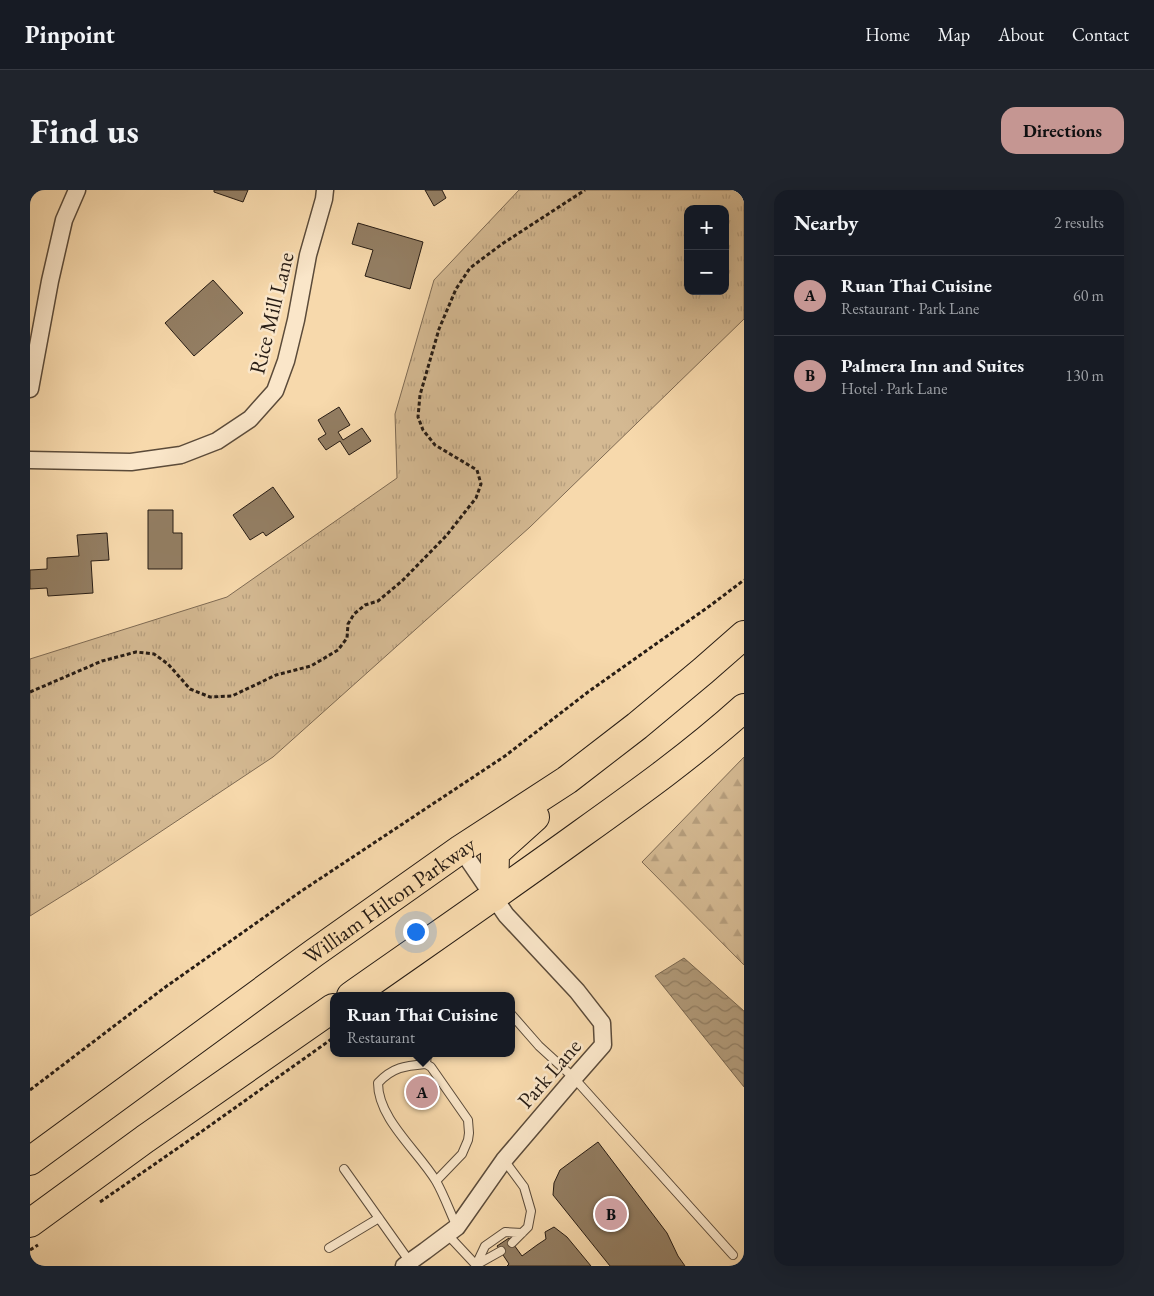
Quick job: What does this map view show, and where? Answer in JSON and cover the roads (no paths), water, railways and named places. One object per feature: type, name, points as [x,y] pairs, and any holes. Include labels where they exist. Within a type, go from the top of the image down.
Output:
[{"type":"highway","name":"William Hilton Parkway","points":[[36,1158],[314,953],[460,849],[567,780],[638,726],[744,635]]},
{"type":"highway","points":[[357,992],[494,897],[655,781],[726,725],[744,708]]},
{"type":"highway","points":[[494,897],[494,853],[638,726]]},
{"type":"highway","points":[[34,1234],[145,1139],[330,1010]]},
{"type":"street","points":[[30,388],[50,281],[64,220],[77,190]]},
{"type":"street","name":"Rice Mill Lane","points":[[30,460],[131,462],[181,455],[217,441],[250,419],[275,391],[286,361],[308,255],[324,200],[325,190]]},
{"type":"street","name":"Park Lane","points":[[407,1264],[452,1230],[504,1160],[604,1045],[602,1023],[577,991],[506,915],[460,849]]},
{"type":"lane","points":[[515,1019],[539,1046],[574,1078],[733,1255]]},
{"type":"lane","points":[[426,1057],[426,1064]]},
{"type":"lane","points":[[436,1181],[462,1154],[470,1133],[468,1120],[431,1067],[426,1064],[405,1066],[386,1074],[378,1083],[378,1092],[388,1116],[436,1181],[452,1230],[476,1266]]},
{"type":"lane","points":[[504,1160],[524,1187],[531,1211],[528,1227],[512,1243]]},
{"type":"lane","points":[[344,1169],[379,1218],[407,1264]]},
{"type":"lane","points":[[328,1248],[379,1218]]},
{"type":"lane","points":[[476,1266],[485,1246],[505,1232],[522,1233]]},
{"type":"lane","points":[[476,1266],[500,1251]]},
{"type":"water","points":[[684,958],[744,1011],[744,1087],[655,976]]},
{"type":"place","name":"Ruan Thai Cuisine","points":[[422,1092]]},
{"type":"place","name":"Palmera Inn and Suites","points":[[611,1214]]}]
